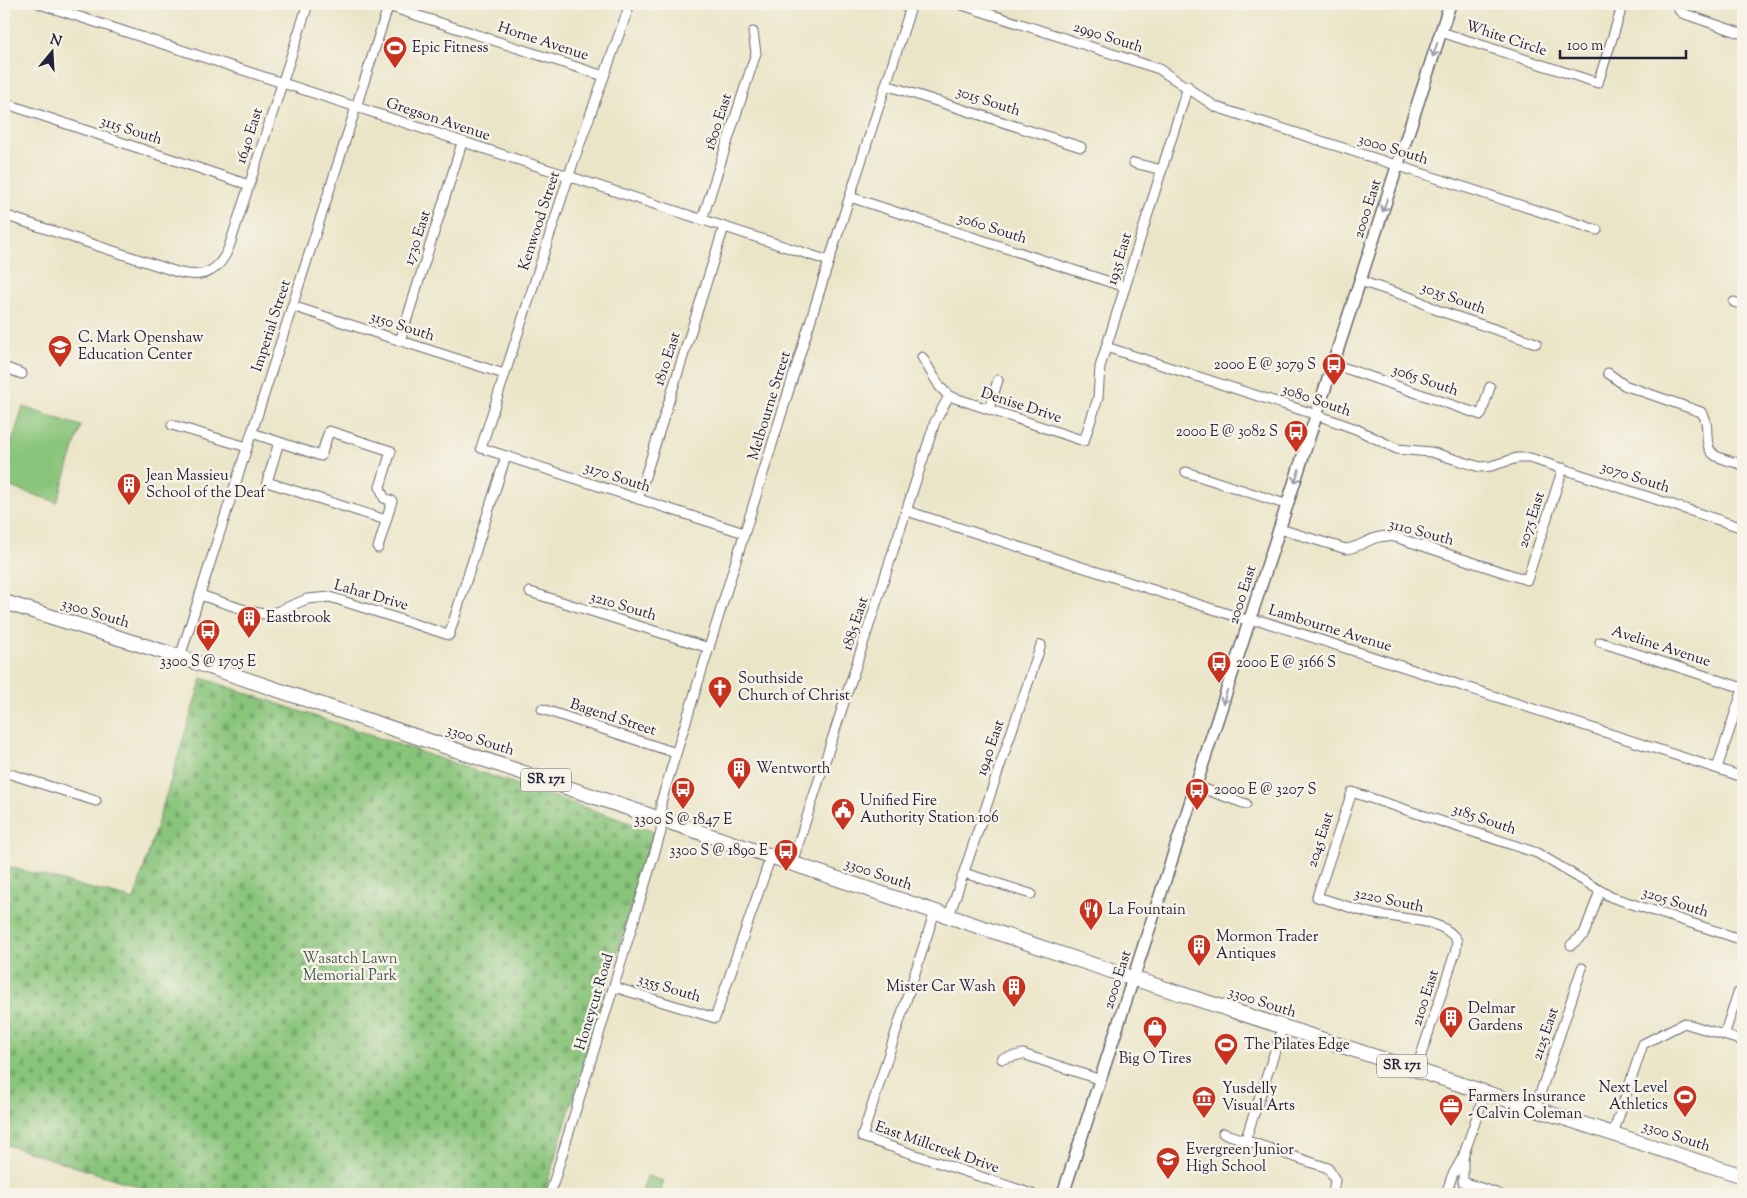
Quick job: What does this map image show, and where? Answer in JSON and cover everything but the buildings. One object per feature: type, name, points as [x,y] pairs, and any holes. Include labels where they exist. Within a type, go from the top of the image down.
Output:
[{"type":"main road","name":"3300 South","points":[[4,602],[180,657],[1134,979],[1743,1176]]},
{"type":"street","name":"Gregson Avenue","points":[[40,4],[829,261]]},
{"type":"street","name":"1640 East","points":[[4,215],[177,272],[197,275],[211,272],[220,263],[226,252],[308,4]]},
{"type":"street","name":"Kenwood Street","points":[[481,448],[568,177],[630,4]]},
{"type":"street","points":[[897,4],[911,6]]},
{"type":"street","name":"2990 South","points":[[959,4],[1159,70],[1188,86]]},
{"type":"street","name":"2000 East","points":[[1063,1194],[1450,4]]},
{"type":"street","name":"White Circle","points":[[1441,32],[1598,83],[1623,4]]},
{"type":"street","points":[[1678,4],[1679,10],[1682,13],[1743,34]]},
{"type":"street","name":"Horne Avenue","points":[[388,5],[604,76]]},
{"type":"street","name":"Imperial Street","points":[[180,657],[388,5]]},
{"type":"street","name":"Melbourne Street","points":[[661,818],[661,802],[708,648],[911,6]]},
{"type":"street","name":"1800 East","points":[[702,220],[756,53],[753,32]]},
{"type":"street","name":"3015 South","points":[[886,85],[1081,147]]},
{"type":"street","name":"3000 South","points":[[1188,86],[1216,107],[1596,230]]},
{"type":"street","name":"1935 East","points":[[1084,441],[1098,398],[1100,367],[1188,86]]},
{"type":"street","name":"3115 South","points":[[4,103],[249,185]]},
{"type":"street","name":"1730 East","points":[[400,341],[462,143]]},
{"type":"street","points":[[1134,163],[1162,170]]},
{"type":"street","name":"3060 South","points":[[850,197],[1125,287]]},
{"type":"street","name":"1810 East","points":[[638,499],[724,227]]},
{"type":"street","name":"3035 South","points":[[1360,281],[1415,299],[1436,310],[1536,342]]},
{"type":"street","name":"3150 South","points":[[292,306],[504,374]]},
{"type":"street","name":"3080 South","points":[[1106,347],[1317,415],[1362,432],[1397,449],[1431,452],[1480,467],[1491,466],[1517,458]]},
{"type":"street","points":[[922,358],[940,387],[949,396]]},
{"type":"street","name":"3065 South","points":[[1333,364],[1481,415],[1490,387]]},
{"type":"street","points":[[4,367],[22,374]]},
{"type":"street","points":[[1608,373],[1624,385],[1701,412],[1707,420],[1707,444],[1711,451],[1719,457],[1743,465]]},
{"type":"street","points":[[989,409],[998,380]]},
{"type":"street","name":"Denise Drive","points":[[949,396],[1084,441]]},
{"type":"street","name":"1885 East","points":[[792,863],[935,422],[949,396]]},
{"type":"street","points":[[172,425],[247,447]]},
{"type":"street","points":[[252,433],[321,456],[329,431],[390,451],[380,488],[384,498],[392,501],[378,548]]},
{"type":"street","points":[[279,442],[266,482],[386,520]]},
{"type":"street","name":"3170 South","points":[[481,448],[744,533]]},
{"type":"street","name":"Lahar Drive","points":[[200,595],[248,611],[264,614],[276,612],[307,599],[330,597],[449,635],[506,456]]},
{"type":"street","name":"3070 South","points":[[1517,458],[1530,458],[1563,468],[1743,528]]},
{"type":"street","name":"2075 East","points":[[1527,580],[1563,468]]},
{"type":"street","points":[[1186,472],[1288,505]]},
{"type":"street","name":"Lambourne Avenue","points":[[907,511],[1250,621],[1262,621],[1743,777]]},
{"type":"street","name":"3110 South","points":[[1280,529],[1346,549],[1354,548],[1375,536],[1395,537],[1527,580]]},
{"type":"street","name":"3210 South","points":[[530,592],[708,648]]},
{"type":"street","name":"Aveline Avenue","points":[[1600,642],[1743,688]]},
{"type":"street","name":"1940 East","points":[[949,916],[1041,645]]},
{"type":"street","points":[[1717,768],[1743,688]]},
{"type":"street","name":"Bagend Street","points":[[542,709],[676,753]]},
{"type":"street","points":[[4,772],[96,801]]},
{"type":"street","points":[[1196,786],[1246,804]]},
{"type":"street","name":"3185 South","points":[[1352,792],[1537,853],[1600,891]]},
{"type":"street","name":"2045 East","points":[[1318,897],[1352,792]]},
{"type":"street","name":"Honeycut Road","points":[[550,1194],[661,832],[661,818]]},
{"type":"street","name":"3355 South","points":[[614,987],[715,1018],[771,856]]},
{"type":"street","points":[[964,873],[1031,894]]},
{"type":"street","points":[[1571,945],[1584,934],[1600,891]]},
{"type":"street","name":"3205 South","points":[[1600,891],[1743,940]]},
{"type":"street","name":"3220 South","points":[[1318,897],[1368,913],[1418,921],[1448,930],[1453,934]]},
{"type":"street","name":"East Millcreek Drive","points":[[935,911],[862,1137],[1032,1194]]},
{"type":"street","name":"2100 East","points":[[1416,1070],[1456,950],[1457,941],[1453,934]]},
{"type":"street","name":"2125 East","points":[[1535,1109],[1582,968]]},
{"type":"street","points":[[1724,1035],[1738,993]]},
{"type":"street","points":[[1613,1134],[1643,1044],[1684,1023],[1743,1042]]},
{"type":"street","points":[[1245,1141],[1283,1027]]},
{"type":"street","points":[[1002,1058],[1023,1054],[1101,1080]]},
{"type":"street","points":[[1446,1194],[1452,1176],[1463,1157],[1486,1092]]},
{"type":"street","points":[[1223,1134],[1320,1164],[1333,1174],[1335,1180],[1333,1194]]},
{"type":"street","points":[[1463,1157],[1463,1182],[1499,1194]]},
{"type":"green space","points":[[23,407],[81,426],[57,502],[4,485],[4,467]]},
{"type":"green space","name":"Wasatch Lawn Memorial Park","points":[[202,678],[654,831],[544,1194],[162,1194],[4,1144],[4,874],[6,866],[134,900]]},
{"type":"green space","points":[[647,1176],[664,1181],[660,1194],[641,1194]]},
{"type":"place","name":"Epic Fitness","points":[[395,69]]},
{"type":"place","name":"C. Mark Openshaw Education Center","points":[[60,368]]},
{"type":"place","name":"2000 E @ 3079 S","points":[[1334,386]]},
{"type":"place","name":"2000 E @ 3082 S","points":[[1296,453]]},
{"type":"place","name":"Jean Massieu School of the Deaf","points":[[129,506]]},
{"type":"place","name":"Eastbrook","points":[[249,639]]},
{"type":"place","name":"3300 S @ 1705 E","points":[[208,652]]},
{"type":"place","name":"2000 E @ 3166 S","points":[[1219,684]]},
{"type":"place","name":"Southside Church of Christ","points":[[720,709]]},
{"type":"place","name":"Wentworth","points":[[739,790]]},
{"type":"place","name":"3300 S @ 1847 E","points":[[683,810]]},
{"type":"place","name":"2000 E @ 3207 S","points":[[1197,811]]},
{"type":"place","name":"Unified Fire Authority Station 106","points":[[843,831]]},
{"type":"place","name":"3300 S @ 1890 E","points":[[786,872]]},
{"type":"place","name":"La Fountain","points":[[1091,931]]},
{"type":"place","name":"Mormon Trader Antiques","points":[[1199,967]]},
{"type":"place","name":"Mister Car Wash","points":[[1014,1008]]},
{"type":"place","name":"Delmar Gardens","points":[[1451,1039]]},
{"type":"place","name":"Big O Tires","points":[[1155,1049]]},
{"type":"place","name":"The Pilates Edge","points":[[1226,1066]]},
{"type":"place","name":"Next Level Athletics","points":[[1685,1118]]},
{"type":"place","name":"Yusdelly Visual Arts","points":[[1204,1119]]},
{"type":"place","name":"Farmers Insurance - Calvin Coleman","points":[[1451,1127]]},
{"type":"place","name":"Evergreen Junior High School","points":[[1168,1180]]}]
